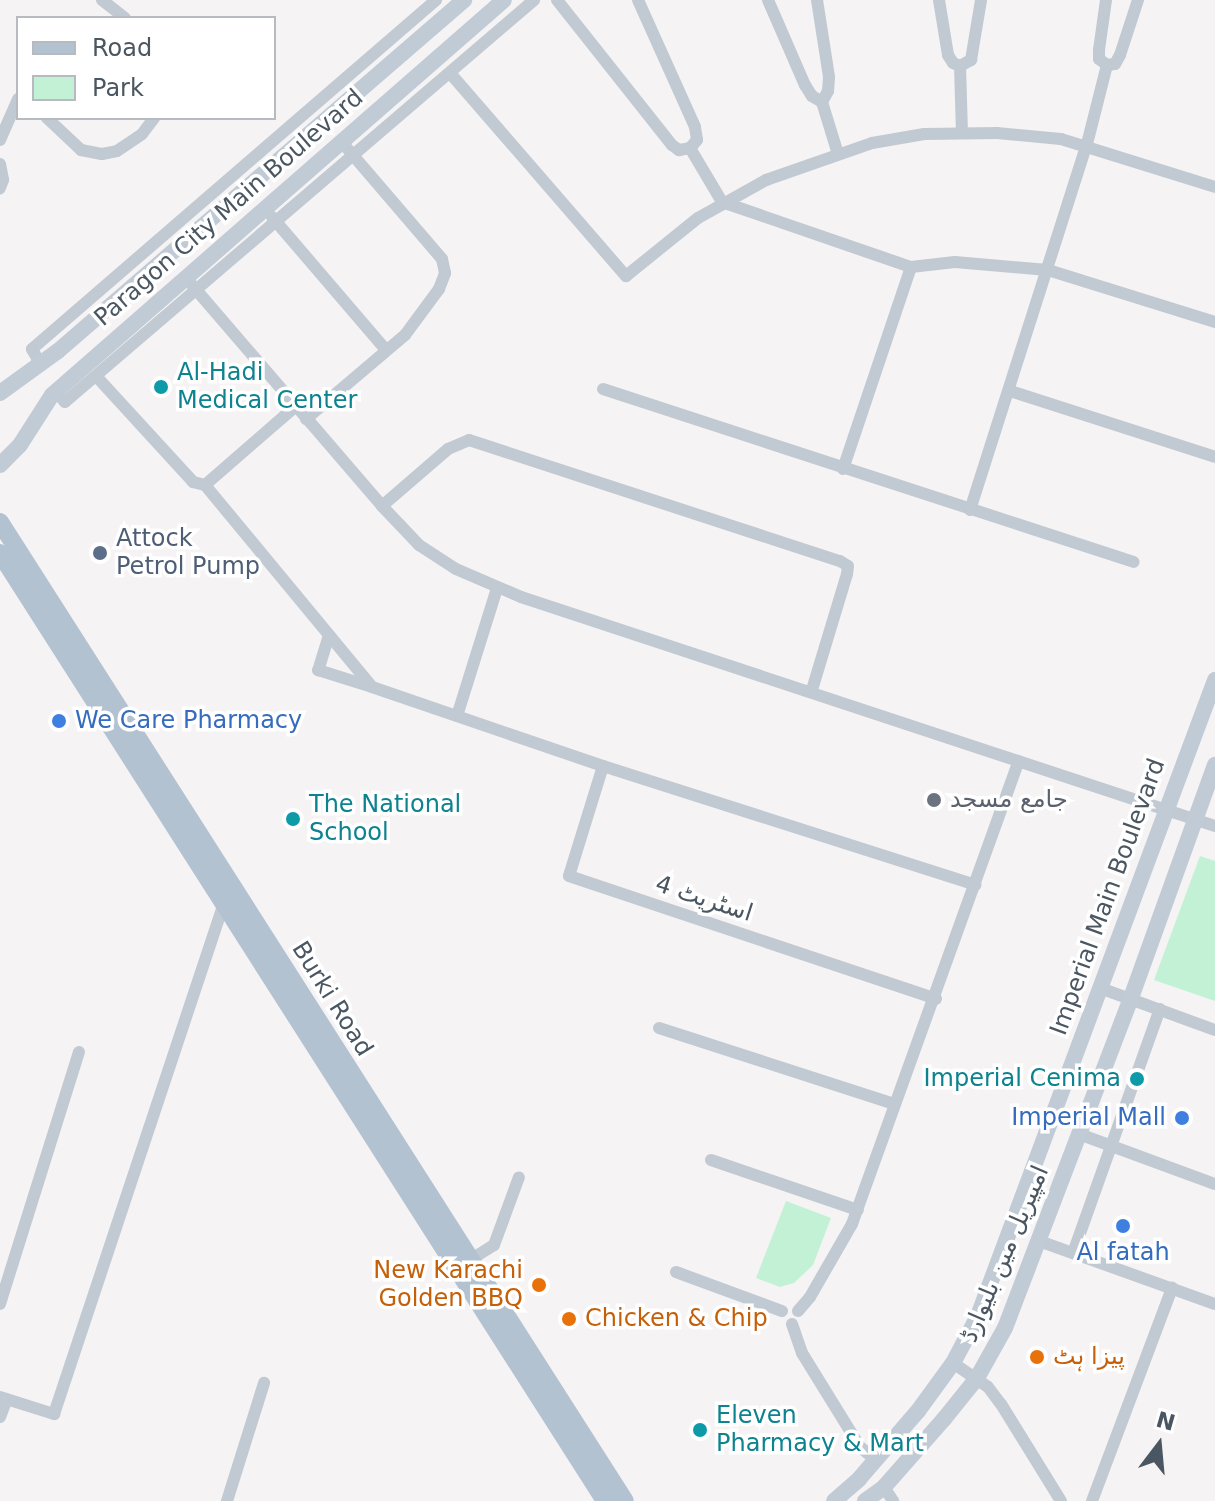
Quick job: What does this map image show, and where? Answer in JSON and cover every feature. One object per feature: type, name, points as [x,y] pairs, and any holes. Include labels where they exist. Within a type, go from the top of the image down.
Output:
[{"type":"main road","name":"Burki Road","points":[[0,522],[625,1501]]},
{"type":"main road","name":"Burki Road","points":[[0,553],[605,1501]]},
{"type":"street","points":[[102,0],[122,16]]},
{"type":"street","points":[[40,363],[32,349],[436,0]]},
{"type":"street","points":[[0,393],[129,289],[464,0]]},
{"type":"street","name":"Paragon City Main Boulevard","points":[[0,465],[20,445],[56,391],[191,284],[270,215],[341,141],[504,0]]},
{"type":"street","points":[[385,349],[270,215],[354,155],[534,0]]},
{"type":"street","points":[[557,0],[672,145],[679,150],[690,148],[697,140],[695,127],[638,0]]},
{"type":"street","points":[[768,0],[805,85],[812,96],[822,102],[838,154]]},
{"type":"street","points":[[817,0],[829,77],[828,91],[822,102]]},
{"type":"street","points":[[939,0],[948,55],[953,63],[960,66]]},
{"type":"street","points":[[960,66],[971,60],[981,0]]},
{"type":"street","points":[[1106,0],[1099,59],[1107,65],[1115,64],[1120,55],[1138,0]]},
{"type":"street","points":[[970,510],[1087,144],[1107,65]]},
{"type":"street","points":[[960,66],[962,132]]},
{"type":"street","points":[[450,73],[626,276],[722,202],[766,180],[872,143],[924,134],[962,132],[1036,136],[1087,144],[1215,187]]},
{"type":"street","points":[[0,140],[16,104]]},
{"type":"street","points":[[49,120],[81,150],[102,154],[117,151],[142,134],[152,120]]},
{"type":"street","points":[[306,419],[405,335],[439,289],[445,273],[442,259],[341,141]]},
{"type":"street","points":[[690,148],[722,202],[911,267],[955,262],[1048,270],[1215,322]]},
{"type":"street","points":[[0,164],[3,180],[0,188]]},
{"type":"street","points":[[843,469],[911,267]]},
{"type":"street","points":[[117,275],[129,289]]},
{"type":"street","points":[[56,391],[65,402],[191,284],[382,506],[419,545],[456,569],[497,588],[1215,826]]},
{"type":"street","points":[[96,376],[193,482],[205,485],[372,687]]},
{"type":"street","points":[[603,389],[1134,562]]},
{"type":"street","points":[[1010,391],[1215,457]]},
{"type":"street","points":[[205,485],[296,406]]},
{"type":"street","points":[[382,506],[448,449],[469,440],[840,561],[848,566],[847,574],[812,690]]},
{"type":"street","points":[[457,716],[497,588]]},
{"type":"street","points":[[329,635],[318,670],[603,766],[975,885]]},
{"type":"street","name":"Imperial Main Boulevard","points":[[834,1501],[876,1460],[953,1363],[990,1287],[1215,680]]},
{"type":"street","points":[[798,1311],[810,1297],[858,1210],[1019,761]]},
{"type":"street","name":"امپیریل مین بلیوارڈ","points":[[879,1496],[977,1378],[1005,1328],[1131,998],[1215,765]]},
{"type":"street","name":"اسٹریٹ 4","points":[[603,766],[569,876],[936,999]]},
{"type":"street","points":[[0,1417],[4,1398],[54,1414],[223,906]]},
{"type":"street","points":[[1100,988],[1215,1030]]},
{"type":"street","points":[[1073,1253],[1160,1009]]},
{"type":"street","points":[[659,1028],[895,1104]]},
{"type":"street","points":[[0,1304],[79,1052]]},
{"type":"street","points":[[1079,1134],[1215,1184]]},
{"type":"street","points":[[711,1160],[858,1210]]},
{"type":"street","points":[[470,1260],[494,1245],[519,1177]]},
{"type":"street","points":[[1039,1241],[1215,1304]]},
{"type":"street","points":[[676,1272],[782,1311]]},
{"type":"street","points":[[1092,1501],[1172,1288]]},
{"type":"street","points":[[782,1311],[790,1305],[798,1311],[799,1317],[792,1324]]},
{"type":"street","points":[[782,1311],[782,1320],[792,1324],[802,1353],[860,1447],[876,1460]]},
{"type":"street","points":[[953,1363],[977,1378],[1001,1404],[1061,1501]]},
{"type":"street","points":[[227,1501],[264,1383]]},
{"type":"street","points":[[859,1479],[879,1496]]},
{"type":"green space","points":[[1200,856],[1215,861],[1215,1001],[1154,980]]},
{"type":"green space","points":[[786,1201],[831,1218],[813,1265],[794,1283],[780,1287],[756,1278]]},
{"type":"place","name":"Al-Hadi Medical Center","points":[[161,387]]},
{"type":"place","name":"Attock Petrol Pump","points":[[100,553]]},
{"type":"place","name":"We Care Pharmacy","points":[[59,721]]},
{"type":"place","name":"جامع مسجد","points":[[934,800]]},
{"type":"place","name":"The National School","points":[[293,819]]},
{"type":"place","name":"Imperial Cenima","points":[[1137,1079]]},
{"type":"place","name":"Imperial Mall","points":[[1182,1118]]},
{"type":"place","name":"Al fatah","points":[[1123,1226]]},
{"type":"place","name":"New Karachi Golden BBQ","points":[[539,1285]]},
{"type":"place","name":"Chicken & Chip","points":[[569,1319]]},
{"type":"place","name":"پیزا ہٹ","points":[[1037,1357]]},
{"type":"place","name":"Eleven Pharmacy & Mart","points":[[700,1430]]}]
